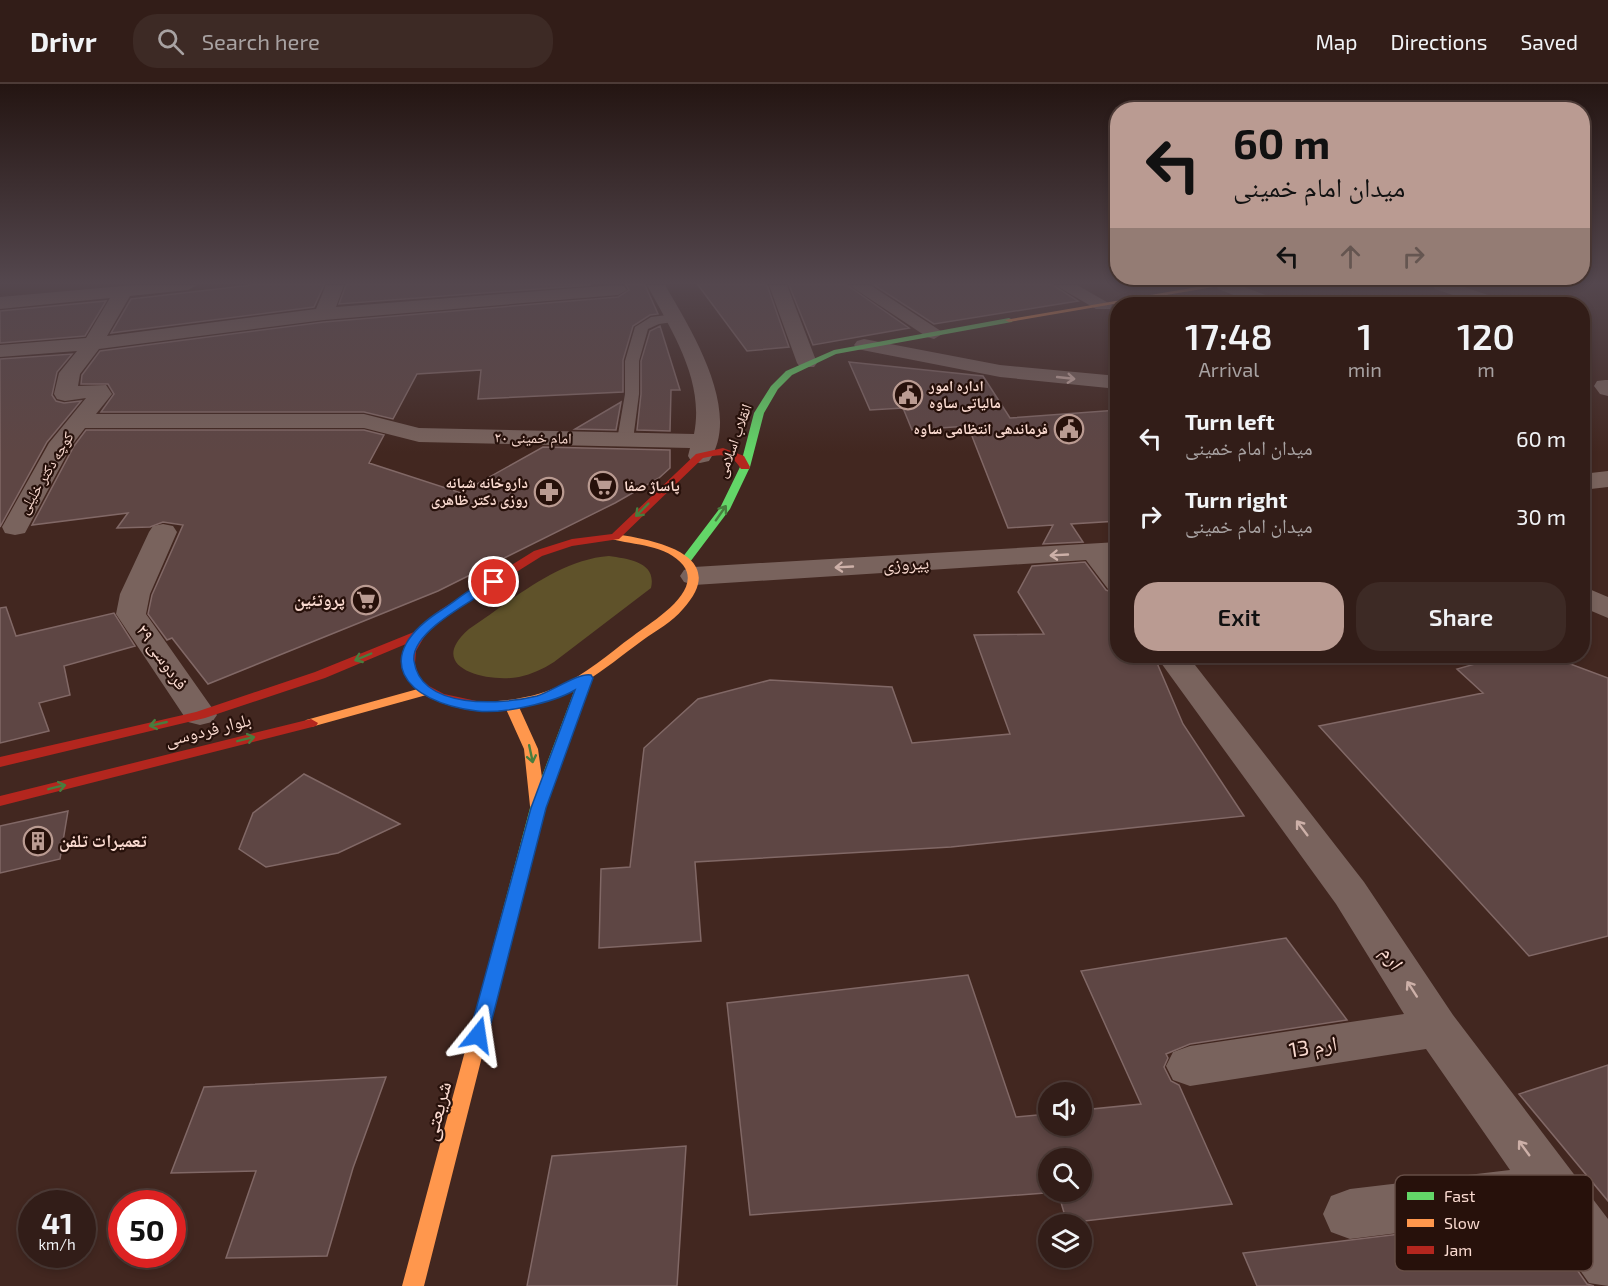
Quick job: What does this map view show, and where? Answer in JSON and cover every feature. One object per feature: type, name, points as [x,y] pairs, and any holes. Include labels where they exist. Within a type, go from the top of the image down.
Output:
[{"type":"main road","name":"انقلاب اسلامی","points":[[425,691],[450,702],[480,707],[537,700],[561,693],[586,678],[678,607],[691,592],[690,568],[745,467],[759,413],[782,381],[807,363],[864,345],[887,341]]},
{"type":"main road","points":[[615,537],[701,449],[723,451],[740,458],[745,467]]},
{"type":"main road","points":[[425,691],[409,674],[407,654],[417,635],[435,619],[533,557],[555,547],[584,540],[615,537],[644,540],[669,548],[690,568]]},
{"type":"main road","name":"بلوار فردوسی","points":[[0,762],[200,714],[320,675],[417,635]]},
{"type":"main road","name":"شریعتی","points":[[413,1286],[538,808],[586,678]]},
{"type":"main road","name":"بلوار فردوسی","points":[[0,801],[302,726],[425,691]]},
{"type":"main road","name":"شریعتی","points":[[511,704],[531,749],[538,808]]},
{"type":"street","name":"کوچه دکتر خلیلی","points":[[15,527],[61,443],[101,394],[98,390],[68,383],[95,341]]},
{"type":"street","points":[[0,351],[115,341]]},
{"type":"street","points":[[685,341],[702,381],[707,424],[701,449]]},
{"type":"street","points":[[799,341],[807,363]]},
{"type":"street","points":[[864,345],[1000,371],[1110,382]]},
{"type":"street","name":"امام خمینی ۲۰","points":[[79,421],[364,421],[419,435],[625,440],[701,449]]},
{"type":"street","points":[[1590,481],[1608,479]]},
{"type":"street","name":"فردوسی ۲۹","points":[[163,532],[135,594],[132,614],[200,714]]},
{"type":"street","name":"پیروزی","points":[[690,568],[1106,552]]},
{"type":"street","points":[[1590,599],[1608,609]]},
{"type":"street","name":"ارم","points":[[1177,663],[1350,893],[1437,1028],[1544,1175]]},
{"type":"street","name":"ارم 13","points":[[1190,1066],[1437,1028]]},
{"type":"street","points":[[1350,1214],[1395,1208]]},
{"type":"street","name":"ارم","points":[[1593,1243],[1608,1264]]},
{"type":"lane","points":[[625,440],[632,394],[632,361],[638,341]]},
{"type":"shaded area","points":[[609,556],[640,563],[646,567],[652,579],[651,588],[554,662],[519,677],[506,678],[477,675],[465,670],[457,663],[453,654],[457,643],[469,629],[553,573],[590,559]]},
{"type":"building","points":[[177,341],[629,341],[623,360],[623,392],[478,399],[481,370],[417,374],[393,419],[364,412],[101,412],[114,394],[108,384],[81,384],[82,375],[100,351]]},
{"type":"building","points":[[647,341],[665,341],[680,390],[671,390],[670,431],[637,430],[641,394],[641,361]]},
{"type":"building","points":[[740,341],[787,341],[789,347],[747,351]]},
{"type":"building","points":[[811,341],[835,341],[813,345]]},
{"type":"building","points":[[72,354],[57,372],[52,395],[56,401],[64,403],[81,401],[47,442],[0,527],[0,359]]},
{"type":"building","points":[[849,362],[983,376],[1010,418],[1110,411],[1110,522],[1071,524],[1083,542],[1043,544],[1053,525],[1008,528],[968,426],[912,430],[903,408],[870,410]]},
{"type":"building","points":[[621,402],[616,430],[575,429]]},
{"type":"building","points":[[86,430],[364,430],[384,435],[369,463],[461,493],[543,447],[670,450],[670,468],[659,478],[615,503],[438,591],[208,684],[172,638],[167,640],[148,614],[152,595],[183,525],[163,522],[150,527],[117,528],[128,513],[32,525],[74,446]]},
{"type":"building","points":[[1085,562],[1106,590],[1110,591],[1110,663],[1157,663],[1183,724],[1244,816],[951,847],[695,862],[701,941],[599,948],[601,869],[630,867],[644,748],[698,699],[770,680],[892,687],[912,743],[1010,734],[974,635],[1044,634],[1018,592],[1032,566]]},
{"type":"building","points":[[6,607],[16,636],[114,613],[135,646],[64,666],[70,695],[39,703],[49,731],[0,743],[0,608]]},
{"type":"building","points":[[1478,663],[1568,663],[1608,678],[1608,936],[1529,956],[1319,726],[1483,693],[1457,669]]},
{"type":"building","points":[[304,774],[400,824],[338,853],[266,867],[239,849],[253,813]]},
{"type":"building","name":"تعمیرات تلفن","points":[[68,811],[60,859],[0,873],[0,826]]},
{"type":"building","points":[[1286,938],[1347,1020],[1190,1044],[1166,1054],[1168,1058],[1164,1067],[1171,1081],[1179,1085],[1232,1204],[1092,1220],[1092,1214],[1064,1214],[1061,1202],[1092,1202],[1092,1148],[1038,1148],[1038,1193],[750,1215],[727,1003],[968,975],[1016,1117],[1038,1115],[1038,1136],[1092,1136],[1092,1109],[1141,1104],[1081,971]]},
{"type":"building","points":[[1608,1065],[1608,1201],[1593,1183],[1593,1175],[1586,1175],[1519,1094]]},
{"type":"building","points":[[386,1077],[353,1168],[327,1256],[226,1258],[256,1171],[171,1173],[204,1087]]},
{"type":"building","points":[[686,1146],[677,1286],[527,1286],[552,1156]]},
{"type":"building","points":[[1395,1235],[1395,1271],[1578,1271],[1587,1284],[1594,1286],[1257,1286],[1243,1253]]},
{"type":"traffic: fast","points":[[686,560],[725,509],[745,467],[759,413],[774,388],[789,373],[834,352],[894,341]]},
{"type":"traffic: fast","points":[[481,1025],[538,808],[586,678]]},
{"type":"traffic: slow","points":[[481,706],[533,700],[572,685],[602,667],[662,621],[684,600],[693,584],[693,571],[686,561],[675,553],[660,547],[615,537]]},
{"type":"traffic: slow","points":[[311,723],[425,691]]},
{"type":"traffic: slow","points":[[511,704],[531,749],[538,806]]},
{"type":"traffic: slow","points":[[413,1286],[481,1025]]},
{"type":"traffic: jam","points":[[615,537],[700,456],[723,451],[740,458],[745,467]]},
{"type":"traffic: jam","points":[[481,706],[456,703],[439,697],[416,682],[408,664],[409,651],[414,639],[432,620],[538,553],[572,542],[615,537]]},
{"type":"traffic: jam","points":[[0,762],[200,715],[320,675],[417,635]]},
{"type":"traffic: jam","points":[[0,801],[311,723]]},
{"type":"place","name":"اداره امور مالیاتی ساوه","points":[[908,395]]},
{"type":"place","name":"فرماندهی انتظامی ساوه","points":[[1069,429]]},
{"type":"place","name":"پاساژ صفا","points":[[603,486]]},
{"type":"place","name":"داروخانه شبانه روزی دکتر ظاهری","points":[[549,492]]},
{"type":"place","name":"پروتئین","points":[[366,600]]},
{"type":"place","name":"تعمیرات تلفن","points":[[38,841]]},
{"type":"route","points":[[478,1035],[538,808],[557,762],[586,678],[561,693],[537,700],[480,707],[450,702],[425,691],[409,674],[407,654],[417,635],[435,619],[494,582]]}]
